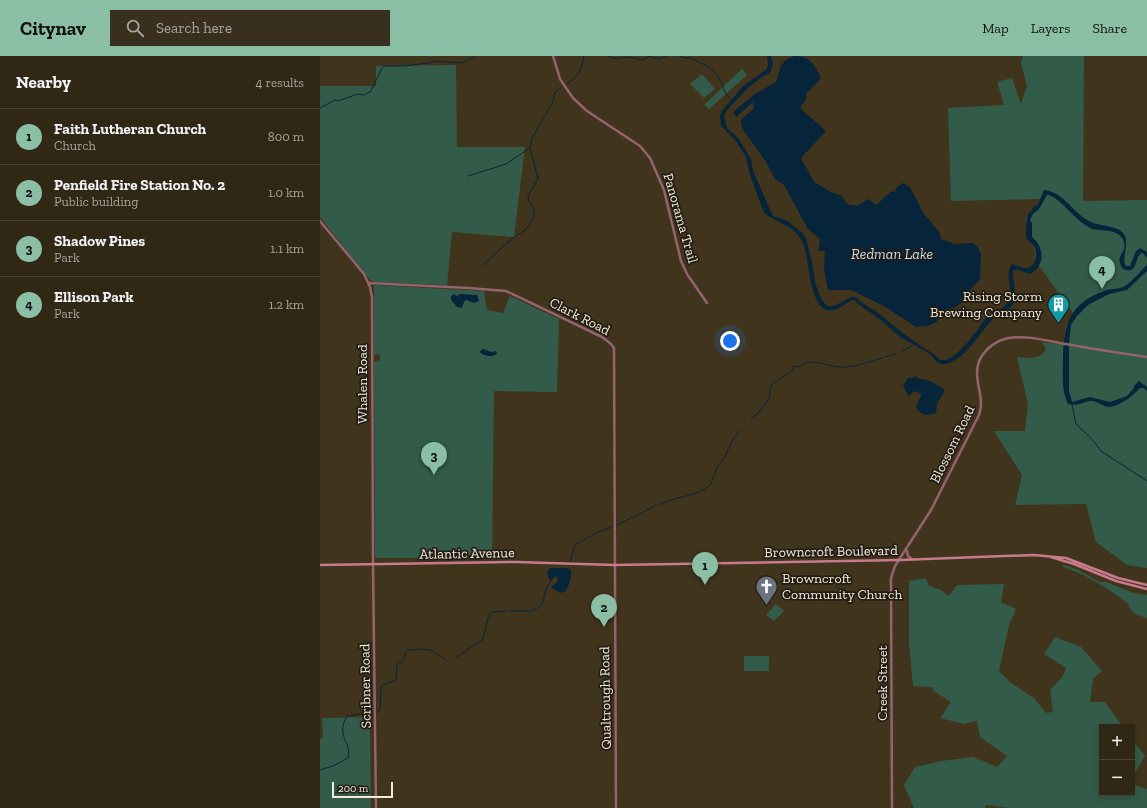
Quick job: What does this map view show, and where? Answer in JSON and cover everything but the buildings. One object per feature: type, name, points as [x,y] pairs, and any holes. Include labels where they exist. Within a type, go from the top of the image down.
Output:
[{"type":"main road","name":"Browncroft Boulevard","points":[[614,565],[917,560],[1024,555],[1060,556],[1074,560],[1118,578],[1147,585]]},
{"type":"main road","name":"Browncroft Boulevard","points":[[1048,556],[1074,564],[1116,581],[1147,588]]},
{"type":"main road","name":"Atlantic Avenue","points":[[320,565],[516,562],[614,565]]},
{"type":"street","name":"Panorama Trail","points":[[553,56],[560,79],[573,98],[587,111],[640,146],[650,158],[658,173],[666,195],[681,261],[687,274],[707,303]]},
{"type":"street","name":"Whalen Road","points":[[320,221],[364,274],[368,283],[372,301],[373,564]]},
{"type":"street","name":"Clark Road","points":[[368,283],[506,291],[602,337],[611,344],[614,348],[615,354],[614,565]]},
{"type":"street","name":"Blossom Road","points":[[900,560],[931,510],[980,415],[982,402],[977,380],[977,370],[980,360],[985,352],[994,344],[1009,338],[1027,338],[1147,357]]},
{"type":"street","points":[[907,549],[906,552],[908,556],[917,560]]},
{"type":"street","name":"Creek Street","points":[[892,808],[891,584],[893,573],[900,560]]},
{"type":"street","name":"Scribner Road","points":[[373,564],[376,808]]},
{"type":"street","name":"Qualtrough Road","points":[[614,565],[616,808]]},
{"type":"green space","points":[[1023,56],[1084,56],[1083,201],[1147,200],[1147,568],[1127,565],[1096,542],[1086,504],[1015,505],[1022,475],[994,431],[1025,431],[1028,404],[1017,357],[1032,358],[1042,355],[1046,349],[1042,342],[1063,345],[1066,326],[1073,313],[1035,260],[1035,249],[1026,238],[1026,218],[1030,211],[1032,212],[1032,208],[1038,204],[1040,199],[951,201],[948,108],[1004,105],[997,82],[1012,78],[1021,104],[1027,86],[1021,63]]},
{"type":"green space","points":[[456,65],[457,147],[525,147],[514,237],[452,232],[447,285],[375,282],[370,280],[320,217],[320,86],[376,86],[376,66]]},
{"type":"green space","points":[[742,69],[747,75],[709,109],[704,105]]},
{"type":"green space","points":[[702,74],[715,89],[704,98],[690,84]]},
{"type":"green space","points":[[374,285],[484,291],[487,310],[503,313],[510,296],[559,319],[557,392],[494,391],[492,558],[375,558],[374,362],[380,361],[380,354],[374,355]]},
{"type":"green space","points":[[1064,565],[1079,570],[1099,582],[1106,582],[1134,593],[1147,595],[1147,618],[1135,613],[1129,607],[1128,603],[1112,591],[1061,566]]},
{"type":"green space","points":[[926,578],[929,586],[941,590],[949,596],[957,585],[1004,584],[1001,602],[1016,609],[1009,625],[999,671],[1011,683],[1034,698],[1046,713],[1053,712],[1050,690],[1063,676],[1066,668],[1044,654],[1055,637],[1081,647],[1102,671],[1093,679],[1090,702],[1105,702],[1121,724],[1099,724],[1099,796],[1135,796],[1135,785],[1147,789],[1147,808],[1009,808],[986,805],[985,808],[914,808],[904,785],[915,767],[941,761],[973,757],[997,767],[1007,756],[980,737],[977,721],[964,724],[940,718],[951,702],[935,692],[931,687],[913,686],[909,644],[909,581]]},
{"type":"green space","points":[[776,604],[784,611],[774,621],[766,615]]},
{"type":"green space","points":[[744,656],[769,656],[769,671],[744,671]]},
{"type":"green space","points":[[370,717],[371,808],[320,808],[320,738],[323,738],[322,718]]},
{"type":"green space","points":[[1135,743],[1145,756],[1135,773]]},
{"type":"water","points":[[767,56],[771,56],[773,64],[770,73],[749,87],[727,110],[724,116],[727,128],[739,139],[751,159],[753,171],[773,216],[788,221],[806,238],[815,282],[820,296],[828,306],[834,306],[851,297],[856,297],[907,336],[934,354],[938,359],[944,360],[955,355],[973,336],[986,318],[1006,305],[1008,302],[1010,297],[1009,273],[1012,264],[1022,268],[1028,268],[1035,261],[1036,251],[1026,238],[1027,221],[1029,212],[1032,211],[1032,208],[1038,204],[1044,190],[1063,199],[1089,221],[1123,232],[1126,240],[1124,260],[1126,266],[1130,266],[1136,251],[1140,248],[1147,252],[1147,258],[1143,253],[1141,253],[1135,266],[1131,270],[1123,269],[1119,260],[1123,251],[1124,243],[1119,235],[1112,231],[1094,229],[1084,225],[1060,202],[1047,195],[1039,209],[1033,214],[1030,220],[1032,223],[1032,237],[1036,241],[1041,251],[1041,262],[1035,271],[1030,274],[1015,269],[1013,271],[1015,296],[1013,304],[1007,310],[994,318],[971,346],[957,359],[949,363],[938,363],[931,355],[900,337],[880,319],[854,300],[835,310],[827,310],[821,306],[816,299],[810,280],[805,250],[800,237],[791,229],[764,213],[750,175],[746,157],[735,140],[721,126],[721,112],[743,86],[767,69]]},
{"type":"water","name":"Redman Lake","points":[[795,56],[800,56],[811,62],[817,69],[821,78],[806,94],[806,99],[800,108],[826,131],[801,158],[814,182],[831,192],[842,196],[847,204],[857,206],[868,199],[876,205],[892,191],[895,192],[897,187],[903,183],[910,187],[924,214],[939,232],[941,239],[955,244],[972,243],[977,246],[981,254],[980,279],[965,296],[967,299],[954,308],[940,312],[937,322],[928,326],[916,327],[882,305],[851,290],[828,290],[824,270],[825,251],[818,251],[820,239],[808,229],[784,185],[775,179],[766,162],[742,128],[741,120],[754,108],[753,102],[736,117],[733,112],[755,94],[776,82],[783,63]]},
{"type":"water","points":[[1147,265],[1147,271],[1127,290],[1109,294],[1088,305],[1077,316],[1071,325],[1069,344],[1069,391],[1072,402],[1090,397],[1110,402],[1127,396],[1139,381],[1147,387],[1147,391],[1144,388],[1140,388],[1126,400],[1112,407],[1108,407],[1093,401],[1087,401],[1076,405],[1068,404],[1063,387],[1063,358],[1065,335],[1067,325],[1071,317],[1083,302],[1104,291],[1125,286]]},
{"type":"water","points":[[454,294],[457,296],[460,294],[477,295],[479,301],[474,303],[466,300],[462,308],[457,307],[451,300],[451,296]]},
{"type":"water","points":[[483,349],[491,352],[496,351],[497,354],[491,356],[483,355],[480,352]]},
{"type":"water","points":[[916,376],[919,379],[932,382],[945,390],[937,404],[936,413],[930,415],[920,412],[916,406],[922,394],[914,391],[909,396],[907,394],[903,385],[909,377],[912,378]]},
{"type":"water","points":[[550,568],[567,568],[571,570],[570,580],[566,591],[560,593],[551,587],[557,582],[558,579],[556,576],[551,580],[549,579],[547,573]]},
{"type":"waterway","points":[[320,108],[335,100],[338,101],[358,94],[364,95],[371,91],[384,66],[404,66],[436,61],[460,63],[475,56]]},
{"type":"waterway","points":[[567,84],[579,72],[584,56]]},
{"type":"waterway","points":[[607,56],[616,59],[627,57],[644,60],[649,56],[659,59],[667,56]]},
{"type":"waterway","points":[[679,56],[690,58],[707,66],[718,75],[726,94],[732,101]]},
{"type":"waterway","points":[[482,266],[514,237],[524,231],[534,218],[534,209],[528,199],[528,196],[538,178],[530,148],[532,138],[552,104],[555,92],[561,88]]},
{"type":"waterway","points":[[468,176],[506,164],[530,148]]},
{"type":"waterway","points":[[902,351],[914,345]]},
{"type":"waterway","points":[[885,357],[896,354]]},
{"type":"waterway","points":[[751,419],[769,399],[771,385],[792,371],[794,366],[800,367],[803,364],[812,362],[839,367],[850,367],[882,358]]},
{"type":"waterway","points":[[1072,405],[1076,424],[1091,438],[1101,451],[1147,481]]},
{"type":"waterway","points":[[658,505],[670,500],[700,492],[708,487],[712,482],[717,467],[740,430]]},
{"type":"waterway","points":[[617,525],[655,506]]},
{"type":"waterway","points":[[571,562],[575,545],[598,532],[612,527]]},
{"type":"waterway","points":[[509,611],[532,611],[539,607],[543,603],[545,592],[551,580]]},
{"type":"waterway","points":[[456,657],[483,639],[488,618],[492,612],[505,611]]},
{"type":"waterway","points":[[376,712],[380,709],[381,686],[396,680],[397,664],[404,660],[406,651],[426,649],[446,659]]},
{"type":"waterway","points":[[320,770],[333,766],[348,758],[348,747],[343,734],[344,723],[347,716],[370,713]]},
{"type":"place","name":"Ellison Park","points":[[1102,289]]},
{"type":"place","name":"Rising Storm Brewing Company","points":[[1058,324]]},
{"type":"place","name":"Shadow Pines","points":[[434,475]]},
{"type":"place","name":"Faith Lutheran Church","points":[[705,585]]},
{"type":"place","name":"Browncroft Community Church","points":[[767,606]]},
{"type":"place","name":"Penfield Fire Station No. 2","points":[[604,627]]}]
